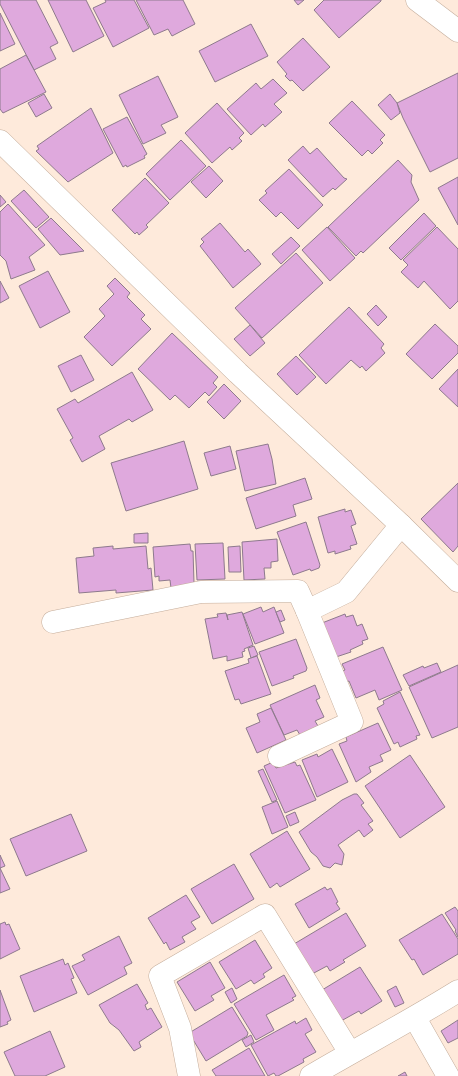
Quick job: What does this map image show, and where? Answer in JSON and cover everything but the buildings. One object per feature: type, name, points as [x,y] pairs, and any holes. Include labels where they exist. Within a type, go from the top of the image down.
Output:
[{"type":"street","points":[[417,0],[458,31]]},
{"type":"street","points":[[1,143],[238,373],[401,525],[458,581]]},
{"type":"street","points":[[307,611],[346,592],[401,525]]},
{"type":"street","points":[[53,622],[201,592],[298,591],[352,722],[280,756]]},
{"type":"street","points":[[189,1076],[180,1028],[160,976],[264,915],[350,1053]]},
{"type":"street","points":[[311,1076],[415,1018],[458,991]]},
{"type":"street","points":[[415,1018],[448,1076]]}]
